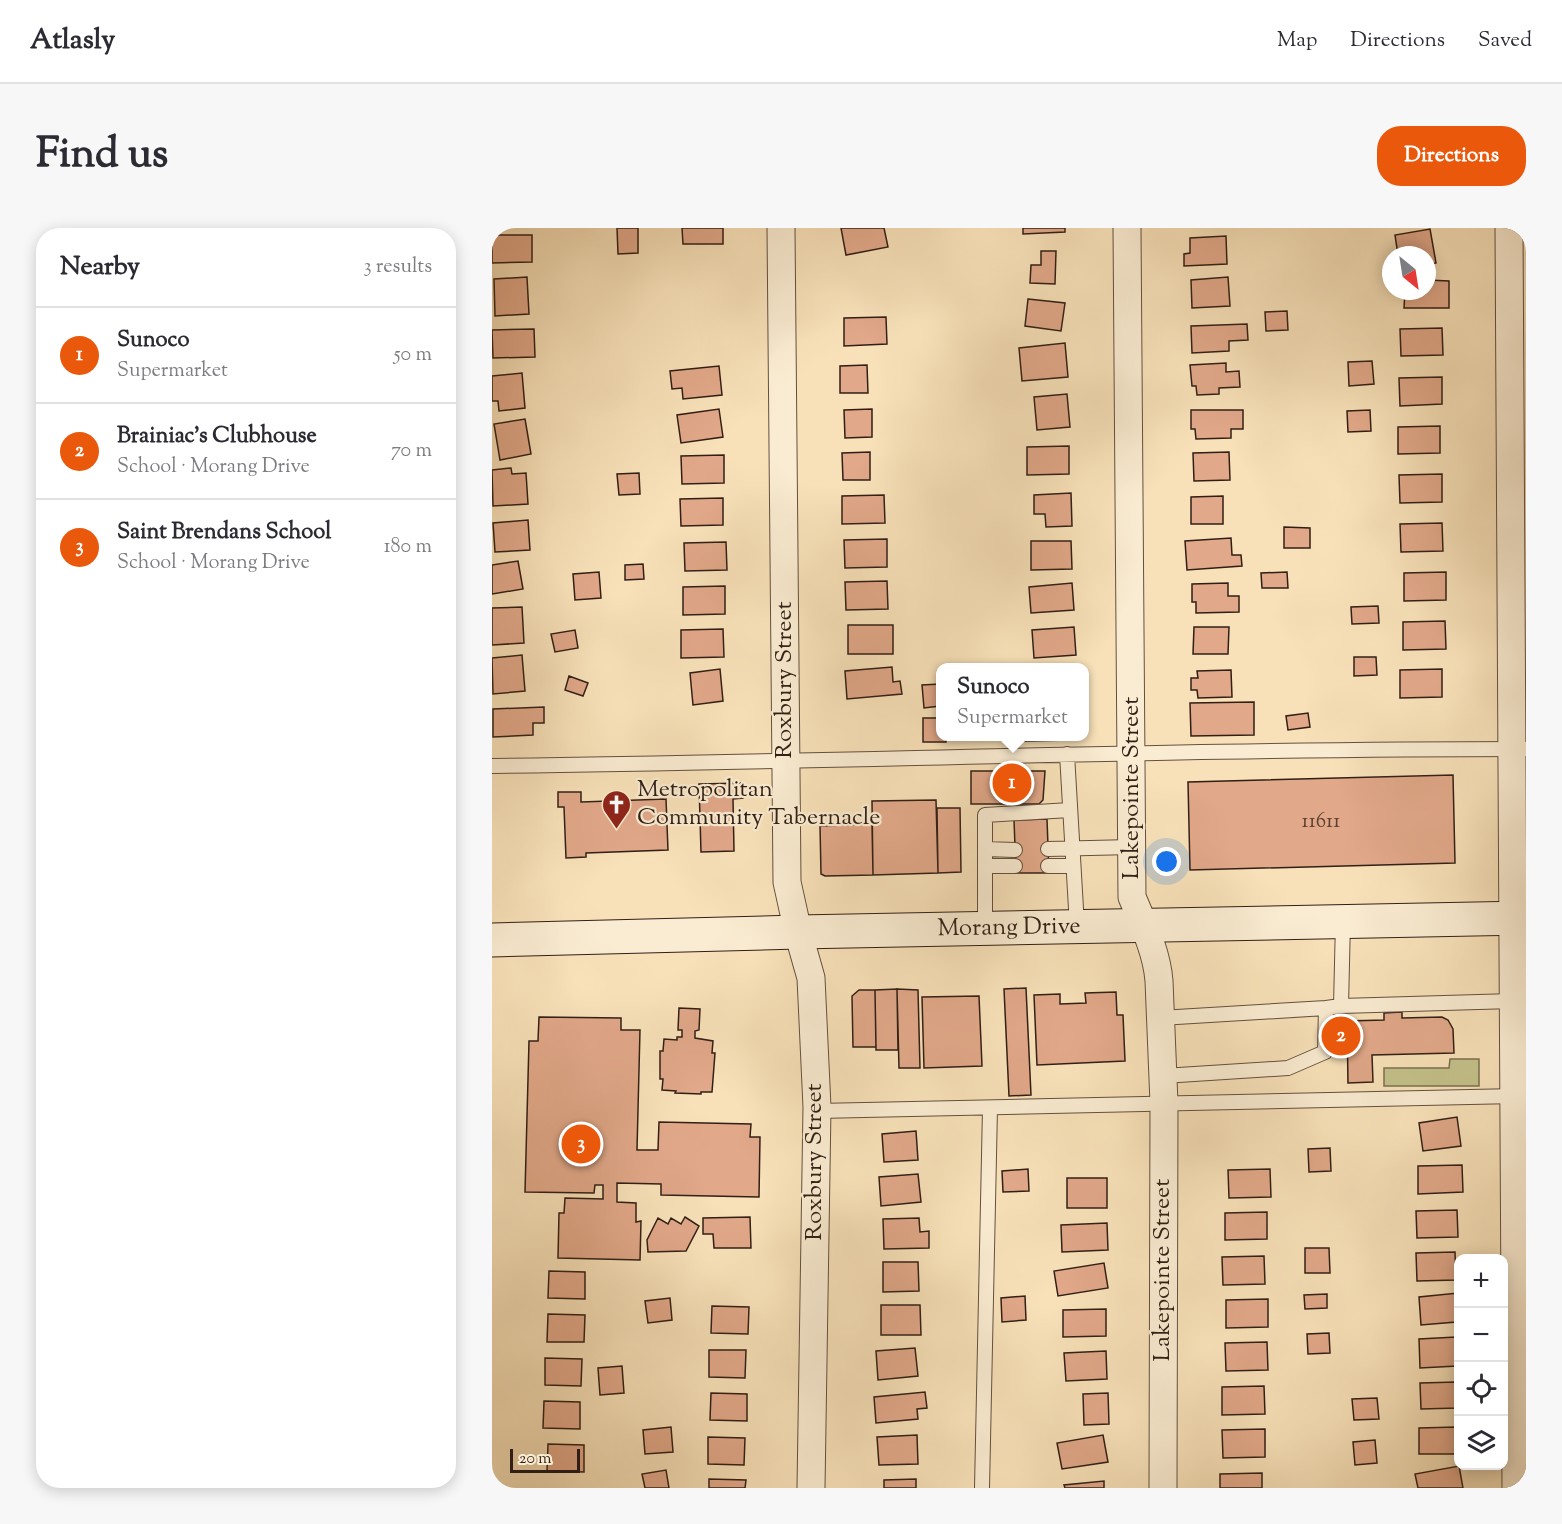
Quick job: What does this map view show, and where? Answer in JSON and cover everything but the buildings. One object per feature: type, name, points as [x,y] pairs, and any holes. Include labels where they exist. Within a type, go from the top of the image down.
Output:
[{"type":"street","name":"Roxbury Street","points":[[782,228],[787,882],[798,932],[812,978],[817,1111],[811,1488]]},
{"type":"street","name":"Lakepointe Street","points":[[1127,228],[1132,897],[1144,925],[1158,973],[1164,1104],[1163,1488]]},
{"type":"street","points":[[1509,228],[1519,749],[1519,918],[1513,1002],[1520,1096],[1516,1488]]},
{"type":"street","name":"Morang Drive","points":[[492,940],[1519,918]]},
{"type":"lane","points":[[492,766],[786,762],[1131,752],[1519,749]]},
{"type":"lane","points":[[1067,754],[1077,926]]},
{"type":"lane","points":[[985,928],[985,815],[1070,810]]},
{"type":"lane","points":[[1048,849],[1132,847]]},
{"type":"lane","points":[[985,849],[1015,850]]},
{"type":"lane","points":[[985,866],[1015,866]]},
{"type":"lane","points":[[1048,866],[1072,866]]},
{"type":"lane","points":[[1341,1006],[1343,921]]},
{"type":"lane","points":[[1160,1018],[1341,1006],[1513,1002]]},
{"type":"lane","points":[[1162,1076],[1288,1068],[1324,1052],[1326,1008]]},
{"type":"lane","points":[[817,1111],[1520,1096]]},
{"type":"lane","points":[[982,1488],[990,1108]]},
{"type":"shaded area","points":[[1450,1059],[1479,1059],[1479,1086],[1384,1086],[1384,1068],[1449,1068]]},
{"type":"place","name":"Sunoco","points":[[1012,783]]},
{"type":"place","name":"Metropolitan Community Tabernacle","points":[[616,830]]},
{"type":"place","name":"Brainiac's Clubhouse","points":[[1341,1036]]},
{"type":"place","name":"Saint Brendans School","points":[[581,1144]]}]
